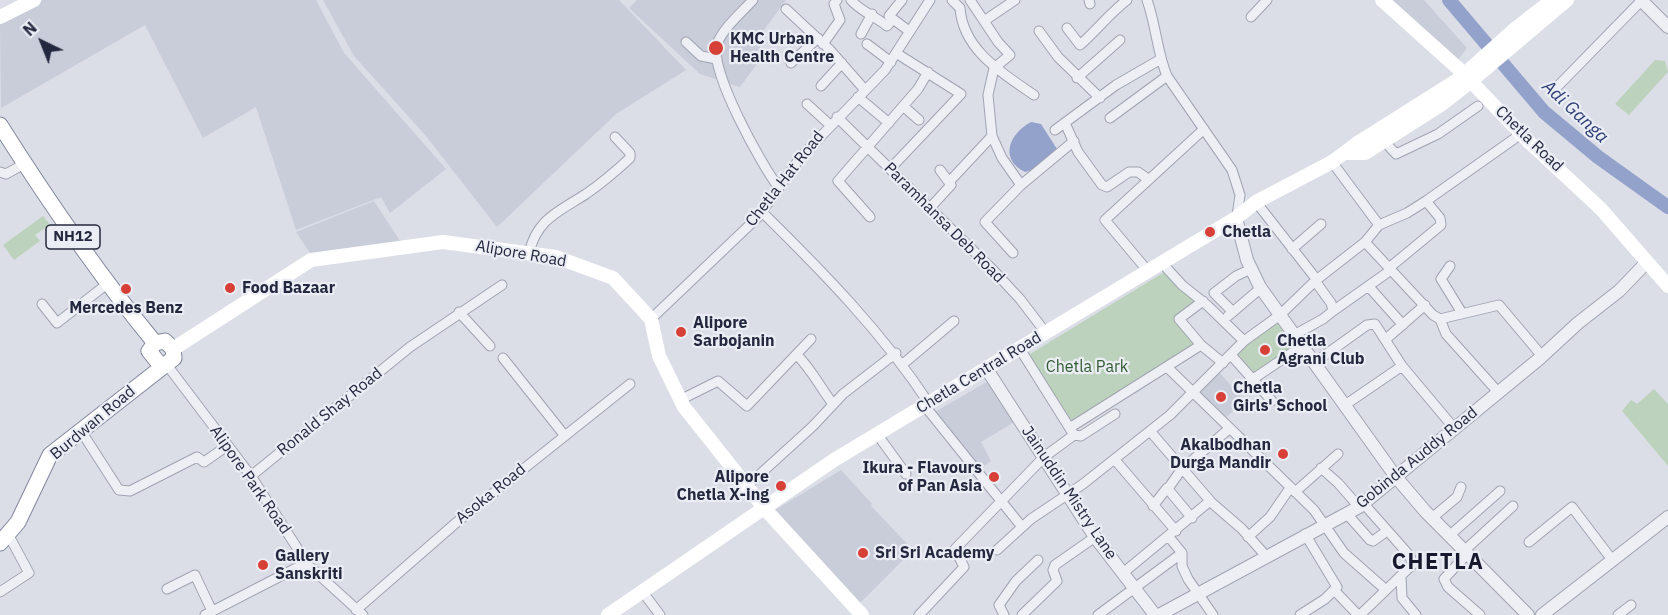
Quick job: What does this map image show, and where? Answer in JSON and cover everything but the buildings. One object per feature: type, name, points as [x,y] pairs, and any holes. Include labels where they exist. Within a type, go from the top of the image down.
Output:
[{"type":"highway","name":"NH12","points":[[0,127],[107,284],[155,343],[149,351],[164,365]]},
{"type":"highway","points":[[155,343],[165,340],[173,349],[174,358],[164,365]]},
{"type":"highway","name":"Burdwan Road","points":[[4,538],[18,522],[50,455],[164,365]]},
{"type":"main road","points":[[0,17],[34,0]]},
{"type":"main road","name":"Chetla Road","points":[[1382,0],[1461,71],[1521,134],[1606,214],[1668,286]]},
{"type":"main road","points":[[1352,148],[1365,153],[1442,104],[1462,82],[1552,0]]},
{"type":"main road","points":[[1517,34],[1568,0]]},
{"type":"main road","points":[[1352,148],[1462,82]]},
{"type":"main road","name":"Chetla Central Road","points":[[608,615],[877,434],[1236,218],[1256,202],[1332,162],[1352,148]]},
{"type":"main road","name":"Alipore Road","points":[[173,349],[311,260],[443,242],[556,257],[613,278],[651,319]]},
{"type":"main road","points":[[651,319],[659,356],[681,400],[765,509],[862,615]]},
{"type":"street","points":[[753,0],[717,44],[717,59],[733,104],[756,153],[779,188]]},
{"type":"street","points":[[791,63],[820,41],[840,20],[834,4],[837,0]]},
{"type":"street","points":[[851,0],[857,8],[872,14],[887,26],[892,20]]},
{"type":"street","points":[[902,0],[889,16],[909,31]]},
{"type":"street","name":"Chetla Hat Road","points":[[651,319],[762,212],[800,158],[829,124],[891,62],[930,0]]},
{"type":"street","points":[[952,0],[960,8],[961,23],[967,36],[994,68],[1034,96]]},
{"type":"street","points":[[960,8],[970,0],[1010,54],[994,68],[988,94],[992,136],[1002,158],[1021,184]]},
{"type":"street","points":[[984,21],[1014,0]]},
{"type":"street","points":[[1067,28],[1080,45],[1095,32],[1107,16],[1127,0]]},
{"type":"street","points":[[1147,0],[1167,76],[1232,170],[1240,195],[1236,218],[1251,269],[1261,288],[1396,477],[1449,536],[1528,615]]},
{"type":"street","points":[[1251,17],[1267,0]]},
{"type":"street","points":[[1556,88],[1642,0],[1668,27]]},
{"type":"street","points":[[786,9],[842,63],[861,93],[889,123]]},
{"type":"street","points":[[861,34],[872,14]]},
{"type":"street","points":[[1039,31],[1077,78],[1100,98]]},
{"type":"street","points":[[1077,78],[1119,40]]},
{"type":"street","points":[[686,42],[701,56],[717,59]]},
{"type":"street","points":[[867,44],[891,62]]},
{"type":"street","points":[[890,169],[961,94],[896,53]]},
{"type":"street","points":[[1054,130],[1116,85],[1161,58]]},
{"type":"street","points":[[821,86],[842,63]]},
{"type":"street","points":[[870,217],[838,181],[889,123],[928,72]]},
{"type":"street","points":[[1110,118],[1167,76]]},
{"type":"street","points":[[807,104],[829,124]]},
{"type":"street","points":[[903,106],[919,120]]},
{"type":"street","points":[[1384,141],[1396,154],[1438,134],[1478,106]]},
{"type":"street","name":"Paramhansa Deb Road","points":[[837,117],[1020,299],[1046,333]]},
{"type":"street","points":[[1065,123],[1078,152],[1102,185],[1107,187],[1129,172],[1138,171],[1148,179]]},
{"type":"street","points":[[1147,270],[1106,220],[1204,129]]},
{"type":"street","points":[[997,550],[1022,527],[1115,460],[1150,431],[1194,392],[1244,341],[1280,315],[1316,281],[1365,242],[1379,225],[1426,201],[1521,134]]},
{"type":"street","points":[[949,182],[992,136]]},
{"type":"street","points":[[529,253],[533,236],[547,220],[608,179],[630,158],[630,153],[615,137]]},
{"type":"street","points":[[1013,253],[985,222],[1021,184],[1074,141]]},
{"type":"street","points":[[1332,162],[1379,225]]},
{"type":"street","points":[[0,172],[6,174],[24,164]]},
{"type":"street","points":[[929,209],[951,185],[940,170]]},
{"type":"street","points":[[1294,335],[1370,288],[1441,225],[1440,218],[1426,201]]},
{"type":"street","points":[[1256,202],[1316,281],[1331,303],[1333,311]]},
{"type":"street","points":[[762,212],[845,293],[896,353],[926,404],[1022,527]]},
{"type":"street","points":[[1292,249],[1321,224]]},
{"type":"street","points":[[1365,242],[1440,319],[1446,334],[1498,392]]},
{"type":"street","points":[[1162,262],[1182,285],[1203,301],[1244,341]]},
{"type":"street","name":"Gobinda Auddy Road","points":[[1157,615],[1361,505],[1619,291],[1647,262]]},
{"type":"street","points":[[1450,266],[1441,279],[1462,313]]},
{"type":"street","points":[[1233,312],[1214,293],[1236,276],[1251,269]]},
{"type":"street","points":[[42,304],[57,323],[107,284]]},
{"type":"street","name":"Ronald Shay Road","points":[[251,476],[410,347],[502,285]]},
{"type":"street","points":[[1223,322],[1261,288]]},
{"type":"street","points":[[1370,288],[1403,325]]},
{"type":"street","points":[[1203,301],[1179,319],[1201,345],[1223,363]]},
{"type":"street","points":[[1386,339],[1425,305]]},
{"type":"street","points":[[1440,319],[1499,305],[1542,356]]},
{"type":"street","points":[[459,312],[490,346]]},
{"type":"street","points":[[903,364],[954,321]]},
{"type":"street","points":[[1314,363],[1371,323],[1386,339],[1402,366],[1454,428]]},
{"type":"street","points":[[681,400],[718,381],[747,406],[811,339]]},
{"type":"street","points":[[919,615],[964,567],[955,549],[1044,457],[1072,431],[1201,345]]},
{"type":"street","points":[[1253,379],[1302,346]]},
{"type":"street","points":[[1020,350],[1072,431],[1081,436],[1115,414]]},
{"type":"street","points":[[747,486],[833,404],[896,353]]},
{"type":"street","points":[[797,355],[813,371],[818,385],[833,404]]},
{"type":"street","points":[[1231,355],[1272,401]]},
{"type":"street","points":[[503,358],[565,436]]},
{"type":"street","name":"Alipore Park Road","points":[[164,365],[251,476],[306,563],[360,612]]},
{"type":"street","points":[[1345,405],[1402,366]]},
{"type":"street","points":[[1167,367],[1293,490],[1326,525],[1344,553],[1386,590]]},
{"type":"street","name":"Jainuddin Mistry Lane","points":[[986,368],[1095,537],[1157,615]]},
{"type":"street","name":"Asoka Road","points":[[360,612],[399,570],[630,384]]},
{"type":"street","points":[[1153,506],[1181,470],[1209,449],[1230,428]]},
{"type":"street","points":[[81,431],[119,490],[130,491],[197,457],[204,462],[227,446]]},
{"type":"street","points":[[1150,431],[1181,470],[1266,556]]},
{"type":"street","points":[[877,434],[906,474]]},
{"type":"street","points":[[1248,537],[1293,490],[1338,454]]},
{"type":"street","points":[[1115,460],[1173,534],[1182,554],[1182,566],[1214,615]]},
{"type":"street","points":[[1321,468],[1387,531],[1410,556],[1412,565],[1359,615],[1335,591]]},
{"type":"street","points":[[1432,518],[1457,496],[1461,487]]},
{"type":"street","points":[[1167,490],[1192,518]]},
{"type":"street","points":[[1449,536],[1500,491]]},
{"type":"street","points":[[1122,573],[1173,534],[1210,501]]},
{"type":"street","points":[[1480,615],[1448,587],[1444,579],[1466,553],[1513,506]]},
{"type":"street","points":[[1529,542],[1572,507],[1613,561]]},
{"type":"street","points":[[1347,514],[1370,540],[1373,541],[1387,531]]},
{"type":"street","points":[[1542,615],[1668,517]]},
{"type":"street","points":[[1300,615],[1335,591],[1336,582],[1305,534]]},
{"type":"street","points":[[1022,615],[1057,581],[1053,570],[1055,565],[1095,537]]},
{"type":"street","points":[[0,592],[29,573],[4,538]]},
{"type":"street","points":[[1098,615],[1182,554]]},
{"type":"street","points":[[1004,615],[999,605],[1016,581],[1038,560]]},
{"type":"street","points":[[167,589],[195,575],[209,613],[306,563]]},
{"type":"street","points":[[1401,577],[1402,598],[1416,615]]},
{"type":"street","points":[[642,591],[660,615]]},
{"type":"street","points":[[1618,615],[1631,605]]},
{"type":"street","points":[[1462,615],[1469,607]]},
{"type":"shaded area","points":[[43,0],[316,0],[344,53],[446,169],[390,213],[381,197],[296,230],[256,107],[203,138],[145,25],[1,108],[0,21]]},
{"type":"shaded area","points":[[323,0],[619,0],[686,70],[616,114],[497,227],[426,136],[354,56]]},
{"type":"shaded area","name":"KMC Urban Health Centre","points":[[637,0],[786,0],[761,34],[759,61],[740,87],[700,74],[629,8]]},
{"type":"shaded area","points":[[1390,0],[1424,0],[1467,48],[1457,61]]},
{"type":"shaded area","points":[[374,201],[402,244],[312,256],[296,232]]},
{"type":"shaded area","name":"Chetla Girls' School","points":[[1218,371],[1245,401],[1224,419],[1196,393]]},
{"type":"shaded area","points":[[990,380],[1016,421],[981,442],[991,461],[980,469],[935,412]]},
{"type":"shaded area","points":[[841,470],[913,550],[857,606],[772,512]]},
{"type":"green space","points":[[1655,60],[1665,61],[1668,72],[1629,115],[1615,104]]},
{"type":"green space","points":[[43,216],[50,225],[35,235],[40,241],[14,260],[3,245]]},
{"type":"green space","name":"Chetla Park","points":[[1166,271],[1197,300],[1175,320],[1198,344],[1072,425],[1025,357]]},
{"type":"green space","name":"Chetla Agrani Club","points":[[1280,318],[1299,346],[1253,377],[1233,355]]},
{"type":"green space","points":[[1654,389],[1668,404],[1668,466],[1622,411],[1631,400],[1637,404]]},
{"type":"water","points":[[1031,122],[1041,124],[1057,149],[1044,164],[1025,172],[1017,167],[1009,153],[1017,133]]},
{"type":"waterway","name":"Adi Ganga","points":[[1449,0],[1544,112],[1598,157],[1668,207]]},
{"type":"place","name":"KMC Urban Health Centre","points":[[716,48]]},
{"type":"place","name":"Chetla","points":[[1210,232]]},
{"type":"place","name":"Food Bazaar","points":[[230,288]]},
{"type":"place","name":"Mercedes Benz","points":[[126,289]]},
{"type":"place","name":"Alipore Sarbojanin","points":[[681,332]]},
{"type":"place","name":"Chetla Agrani Club","points":[[1265,350]]},
{"type":"place","name":"Chetla Girls' School","points":[[1221,397]]},
{"type":"place","name":"Akalbodhan Durga Mandir","points":[[1283,454]]},
{"type":"place","name":"Ikura - Flavours of Pan Asia","points":[[994,477]]},
{"type":"place","name":"Alipore Chetla X-ing","points":[[781,486]]},
{"type":"place","name":"Sri Sri Academy","points":[[863,553]]},
{"type":"place","name":"Gallery Sanskriti","points":[[263,565]]},
{"type":"district","name":"CHETLA","points":[[1438,563]]}]
